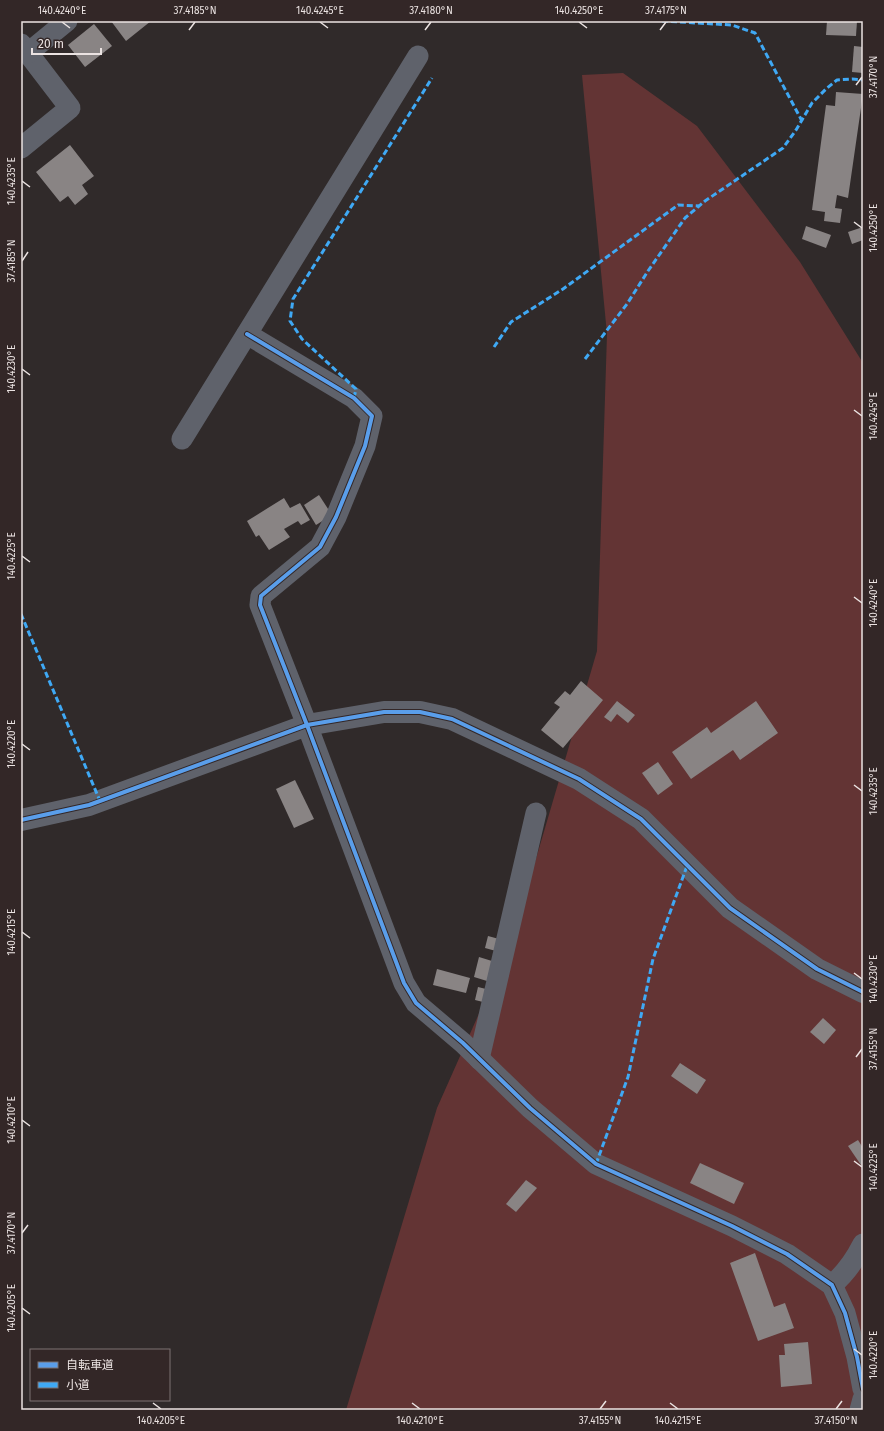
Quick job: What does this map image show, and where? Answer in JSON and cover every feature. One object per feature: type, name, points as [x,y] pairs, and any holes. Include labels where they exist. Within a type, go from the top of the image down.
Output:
[{"type":"street","points":[[21,148],[70,108],[24,48],[67,21]]},
{"type":"street","points":[[182,438],[418,56]]},
{"type":"street","points":[[247,334],[354,398],[372,416],[365,446],[336,517],[320,547],[261,596],[260,605],[307,725],[404,983],[416,1003],[464,1043],[530,1108],[596,1164],[766,1243],[786,1254],[832,1285],[845,1313],[857,1356],[863,1389]]},
{"type":"street","points":[[21,820],[89,805],[307,725],[384,712],[420,712],[452,719],[579,779],[641,819],[730,908],[817,969],[857,989],[863,1005]]},
{"type":"street","points":[[479,1059],[536,813]]},
{"type":"street","points":[[832,1285],[845,1273],[863,1244]]},
{"type":"street","points":[[860,1410],[863,1399]]},
{"type":"shaded area","points":[[623,73],[697,126],[800,262],[863,363],[863,1410],[346,1410],[437,1108],[513,937],[597,651],[607,334],[582,75]]},
{"type":"building","points":[[111,21],[151,21],[126,41]]},
{"type":"building","points":[[827,21],[857,21],[856,36],[826,35]]},
{"type":"building","points":[[94,24],[112,46],[85,67],[68,45]]},
{"type":"building","points":[[854,46],[863,47],[863,73],[852,72]]},
{"type":"building","points":[[836,92],[863,94],[848,198],[837,195],[835,208],[842,209],[840,223],[824,221],[825,212],[812,210],[826,105],[835,106]]},
{"type":"building","points":[[70,145],[94,176],[82,185],[88,194],[75,205],[68,196],[60,202],[36,172]]},
{"type":"building","points":[[806,226],[831,235],[826,248],[802,239]]},
{"type":"building","points":[[863,227],[863,240],[852,244],[848,232]]},
{"type":"building","points":[[319,495],[332,515],[316,525],[304,505]]},
{"type":"building","points":[[284,498],[290,508],[300,503],[310,520],[301,525],[298,521],[284,529],[290,537],[269,550],[259,535],[256,537],[247,521]]},
{"type":"building","points":[[581,681],[603,700],[563,748],[541,730],[560,707],[554,703],[565,691],[570,695]]},
{"type":"building","points":[[617,701],[635,715],[628,723],[617,714],[611,722],[604,717]]},
{"type":"building","points":[[756,701],[778,733],[740,760],[733,750],[691,779],[672,752],[707,727],[711,733]]},
{"type":"building","points":[[658,762],[673,784],[658,795],[642,773]]},
{"type":"building","points":[[295,780],[314,819],[294,828],[276,789]]},
{"type":"building","points":[[488,936],[499,939],[496,951],[485,948]]},
{"type":"building","points":[[479,957],[492,961],[487,981],[474,977]]},
{"type":"building","points":[[437,969],[470,978],[466,993],[433,985]]},
{"type":"building","points":[[478,987],[490,990],[487,1003],[475,1000]]},
{"type":"building","points":[[823,1018],[836,1030],[824,1044],[810,1032]]},
{"type":"building","points":[[680,1063],[706,1080],[697,1094],[671,1076]]},
{"type":"building","points":[[858,1140],[863,1148],[863,1168],[848,1146]]},
{"type":"building","points":[[700,1163],[744,1183],[734,1204],[690,1183]]},
{"type":"building","points":[[526,1180],[537,1188],[516,1212],[506,1204]]},
{"type":"building","points":[[755,1253],[774,1307],[785,1303],[794,1328],[758,1341],[730,1263]]},
{"type":"building","points":[[808,1342],[812,1384],[781,1387],[779,1355],[785,1355],[784,1344]]},
{"type":"marked path","points":[[662,21],[732,25],[755,33],[802,121]]},
{"type":"marked path","points":[[354,398],[356,389],[302,339],[290,321],[293,299],[432,78]]},
{"type":"marked path","points":[[585,359],[627,304],[685,218],[705,201],[783,148],[812,103],[837,80],[863,80]]},
{"type":"marked path","points":[[494,347],[511,322],[563,289],[678,205],[699,206]]},
{"type":"marked path","points":[[21,614],[100,801]]},
{"type":"marked path","points":[[596,1164],[628,1077],[653,959],[687,866]]},
{"type":"cycle path","points":[[247,334],[354,398],[372,416],[365,446],[336,517],[320,547],[261,596],[260,605],[307,725],[404,983],[416,1003],[463,1043],[530,1108],[596,1164],[732,1226],[787,1254],[832,1285],[845,1313],[857,1357],[863,1389]]},
{"type":"cycle path","points":[[21,820],[89,805],[307,725],[384,712],[420,712],[452,719],[579,779],[641,819],[730,908],[817,969],[863,992]]}]
